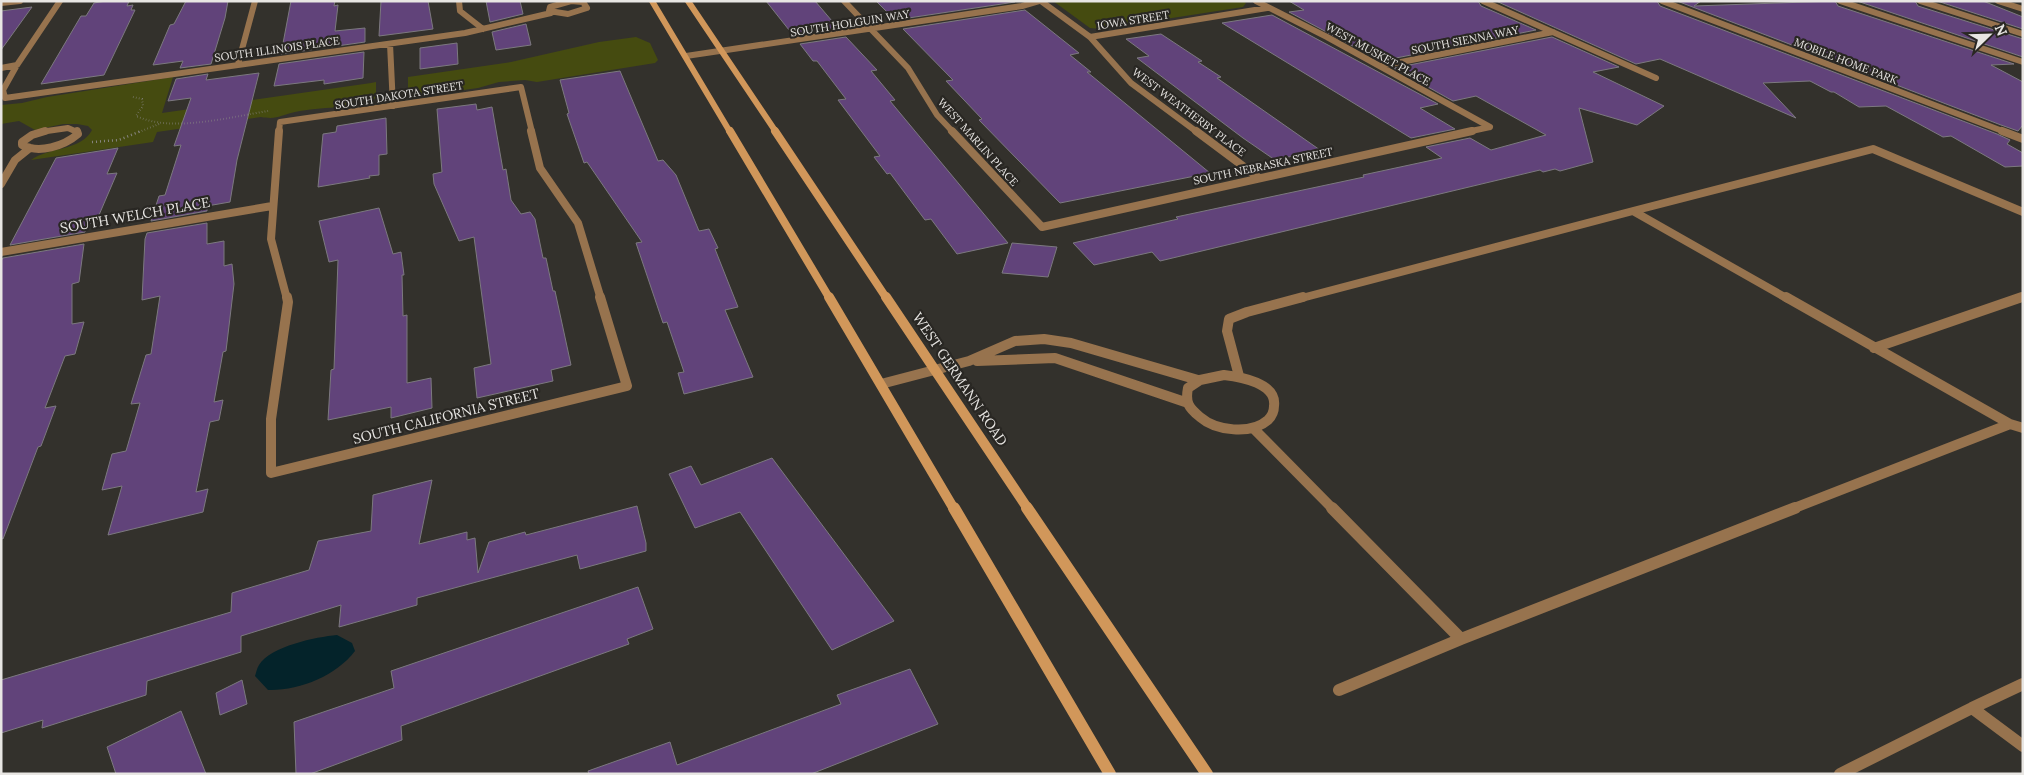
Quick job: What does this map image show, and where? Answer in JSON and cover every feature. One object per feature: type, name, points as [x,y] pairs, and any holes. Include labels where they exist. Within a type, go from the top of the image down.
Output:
[{"type":"main road","points":[[652,1],[881,384],[1110,774]]},
{"type":"main road","name":"WEST GERMANN ROAD","points":[[688,1],[1207,774]]},
{"type":"street","points":[[1,3],[20,1]]},
{"type":"street","points":[[1,68],[17,66],[60,1]]},
{"type":"street","points":[[238,64],[255,1]]},
{"type":"street","points":[[458,1],[460,11],[483,29]]},
{"type":"street","name":"WEST MARLIN PLACE","points":[[844,1],[908,68],[937,115],[1042,227]]},
{"type":"street","name":"SOUTH HOLGUIN WAY","points":[[686,56],[1030,1]]},
{"type":"street","name":"SOUTH HOLGUIN WAY","points":[[869,27],[1022,6],[1040,1]]},
{"type":"street","name":"WEST WEATHERBY PLACE","points":[[1040,1],[1090,37],[1131,83],[1260,178]]},
{"type":"street","name":"WEST MUSKET PLACE","points":[[1256,1],[1381,66],[1490,128]]},
{"type":"street","points":[[1483,1],[1656,78]]},
{"type":"street","name":"MOBILE HOME PARK","points":[[1662,1],[2023,139]]},
{"type":"street","points":[[1840,1],[2023,62]]},
{"type":"street","points":[[1920,1],[2023,34]]},
{"type":"street","points":[[1998,1],[2023,9]]},
{"type":"street","name":"SOUTH ILLINOIS PLACE","points":[[17,66],[3,90],[5,98],[390,44],[483,29],[551,13],[574,13],[584,10],[587,6],[578,2],[559,3],[548,9],[551,13]]},
{"type":"street","name":"IOWA STREET","points":[[1090,37],[1267,8]]},
{"type":"street","name":"SOUTH SIENNA WAY","points":[[1381,66],[1553,32]]},
{"type":"street","points":[[390,44],[393,106]]},
{"type":"street","name":"SOUTH DAKOTA STREET","points":[[272,206],[280,122],[521,87],[540,168],[578,223],[628,386]]},
{"type":"street","points":[[68,128],[78,131],[75,138],[68,141],[53,146],[30,148],[24,147],[22,142],[33,135],[51,130],[68,128]]},
{"type":"street","name":"SOUTH NEBRASKA STREET","points":[[1042,227],[1490,128]]},
{"type":"street","points":[[1,184],[15,160],[30,148]]},
{"type":"street","points":[[1239,376],[1227,331],[1229,319],[1247,312],[1873,148],[2023,212]]},
{"type":"street","name":"SOUTH CALIFORNIA STREET","points":[[272,206],[271,238],[288,302],[271,419],[271,473],[628,386]]},
{"type":"street","name":"SOUTH WELCH PLACE","points":[[1,252],[272,206]]},
{"type":"street","points":[[1633,211],[2010,424],[2023,428]]},
{"type":"street","points":[[1874,348],[2023,297]]},
{"type":"street","points":[[969,362],[1015,341],[1044,339],[1071,343],[1198,380]]},
{"type":"street","points":[[1037,358],[1044,339]]},
{"type":"street","points":[[881,384],[969,362],[1055,358],[1186,402]]},
{"type":"street","points":[[1210,376],[1239,376],[1254,381],[1265,388],[1273,397],[1276,406],[1273,415],[1265,423],[1253,428],[1224,428],[1210,425],[1198,419],[1190,411],[1186,402],[1186,394],[1190,386],[1198,380],[1210,376]]},
{"type":"street","points":[[1339,690],[1461,640],[2010,424]]},
{"type":"street","points":[[1253,428],[1461,640]]},
{"type":"street","points":[[1840,774],[2023,684]]},
{"type":"street","points":[[1972,708],[2023,746]]},
{"type":"path","points":[[132,97],[142,99],[143,106],[136,116],[143,121],[166,124],[271,111]]},
{"type":"path","points":[[68,141],[107,144],[123,140],[145,128],[160,123]]},
{"type":"green space","points":[[1053,1],[1243,1],[1246,3],[1243,7],[1101,29],[1090,28]]},
{"type":"green space","points":[[636,37],[650,43],[658,60],[655,63],[537,82],[525,80],[499,82],[478,88],[421,96],[408,94],[408,77],[511,62],[599,42]]},
{"type":"green space","points":[[173,77],[162,113],[376,82],[376,98],[346,106],[305,110],[275,118],[261,117],[157,132],[153,142],[31,160],[80,142],[92,130],[88,126],[77,124],[63,124],[35,130],[19,121],[1,124],[1,105]]},
{"type":"water","points":[[337,635],[352,643],[355,651],[338,668],[327,675],[304,685],[280,690],[268,690],[255,676],[259,665],[265,658],[283,648],[306,640]]},
{"type":"building","points":[[129,1],[127,6],[133,5],[131,10],[135,10],[104,75],[41,84],[81,16],[86,16],[94,3]]},
{"type":"building","points":[[186,1],[228,1],[225,18],[211,64],[180,68],[183,61],[153,65],[170,25],[174,24]]},
{"type":"building","points":[[291,1],[335,1],[334,6],[338,5],[335,31],[365,28],[365,42],[281,54]]},
{"type":"building","points":[[381,1],[428,1],[433,29],[379,36]]},
{"type":"building","points":[[486,1],[520,1],[523,14],[490,22]]},
{"type":"building","points":[[766,1],[815,1],[838,28],[793,35]]},
{"type":"building","points":[[876,1],[1014,1],[1015,2],[895,20]]},
{"type":"building","points":[[1289,1],[1478,1],[1481,6],[1536,30],[1381,61],[1289,12],[1304,10]]},
{"type":"building","points":[[1496,1],[1657,1],[1660,6],[1997,134],[2010,140],[2007,144],[2023,153],[2023,166],[2005,167],[1951,136],[1943,137],[1886,106],[1859,107],[1834,92],[1810,81],[1763,83],[1796,118],[1660,59],[1636,64]]},
{"type":"building","points":[[1677,1],[1701,1],[1694,6],[1835,1],[1838,6],[2014,64],[1991,65],[2023,82],[2023,125],[2018,131],[2001,125]]},
{"type":"building","points":[[1857,1],[1915,1],[1918,6],[2023,39],[2023,57]]},
{"type":"building","points":[[1937,1],[1983,1],[2023,17],[2023,29]]},
{"type":"building","points":[[32,7],[1,50],[1,11]]},
{"type":"building","points":[[1025,10],[1079,53],[1070,55],[1091,72],[1087,72],[1210,173],[1060,203],[979,120],[982,119],[946,81],[953,80],[903,29]]},
{"type":"building","points":[[1272,15],[1438,104],[1420,108],[1455,129],[1411,138],[1222,23]]},
{"type":"building","points":[[526,24],[531,45],[496,50],[492,32]]},
{"type":"building","points":[[1161,34],[1202,61],[1198,62],[1221,77],[1217,78],[1320,150],[1275,160],[1243,138],[1137,58],[1149,56],[1126,39]]},
{"type":"building","points":[[846,37],[877,70],[871,71],[895,100],[890,101],[1008,243],[957,254],[931,219],[925,220],[890,173],[887,174],[874,157],[880,156],[838,100],[846,99],[817,61],[813,61],[800,44]]},
{"type":"building","points":[[1552,37],[1619,67],[1593,72],[1664,106],[1637,125],[1579,108],[1593,162],[1560,171],[1555,169],[1543,172],[1540,170],[1160,261],[1152,252],[1094,265],[1073,243],[1178,219],[1176,217],[1364,177],[1363,175],[1442,158],[1426,147],[1470,138],[1491,150],[1546,135],[1476,96],[1453,101],[1394,68]]},
{"type":"building","points":[[457,43],[458,64],[420,69],[420,48]]},
{"type":"building","points":[[364,52],[363,78],[324,84],[324,80],[274,86],[279,64]]},
{"type":"building","points":[[620,71],[658,161],[663,160],[676,175],[699,231],[709,229],[718,248],[715,249],[738,307],[725,310],[753,377],[684,394],[678,373],[684,372],[667,322],[663,323],[636,243],[642,242],[587,162],[584,163],[567,114],[569,113],[560,80]]},
{"type":"building","points":[[259,73],[237,160],[230,202],[207,206],[207,211],[151,221],[159,196],[165,195],[181,145],[174,146],[191,98],[168,101],[176,79],[208,74],[206,80]]},
{"type":"building","points":[[476,104],[477,110],[492,107],[503,170],[506,169],[511,200],[521,214],[530,212],[535,219],[543,258],[546,258],[553,291],[555,291],[571,365],[551,370],[553,381],[477,398],[474,368],[491,364],[474,237],[459,241],[434,184],[433,174],[442,172],[437,109]]},
{"type":"building","points":[[386,118],[387,154],[379,155],[379,175],[318,187],[323,134],[336,132],[337,126]]},
{"type":"building","points":[[118,148],[107,174],[117,173],[96,222],[86,224],[85,232],[10,245],[56,158]]},
{"type":"building","points":[[379,208],[393,254],[401,252],[404,275],[402,275],[403,316],[407,315],[407,383],[431,378],[432,408],[391,418],[391,407],[328,420],[331,370],[334,369],[338,260],[329,262],[319,221]]},
{"type":"building","points":[[207,223],[207,244],[224,241],[224,266],[232,264],[234,284],[226,351],[223,352],[214,402],[223,400],[219,420],[210,422],[196,492],[208,489],[203,512],[108,535],[122,486],[102,490],[112,454],[126,451],[140,403],[131,404],[146,355],[151,354],[160,296],[142,300],[145,239],[147,233]]},
{"type":"building","points":[[1012,243],[1057,247],[1048,277],[1002,273]]},
{"type":"building","points":[[84,244],[79,282],[72,284],[72,324],[84,322],[75,354],[65,356],[45,408],[56,406],[41,446],[38,447],[3,539],[1,538],[1,261],[3,258]]},
{"type":"building","points":[[772,458],[894,621],[832,650],[740,512],[695,528],[669,474],[691,466],[701,485]]},
{"type":"building","points":[[432,480],[419,544],[467,532],[467,540],[475,538],[478,573],[489,542],[525,532],[526,535],[637,506],[646,543],[646,551],[580,569],[577,555],[417,598],[417,605],[339,627],[341,605],[241,636],[241,652],[147,681],[146,695],[42,728],[43,720],[1,733],[1,680],[231,612],[232,593],[309,570],[318,541],[371,531],[373,495]]},
{"type":"building","points":[[638,587],[653,629],[627,639],[629,644],[401,726],[402,740],[310,774],[296,774],[294,722],[394,688],[391,671]]},
{"type":"building","points":[[910,669],[938,724],[811,774],[589,774],[588,771],[670,742],[677,765],[841,704],[837,695]]},
{"type":"building","points":[[242,680],[247,704],[220,715],[216,693]]},
{"type":"building","points":[[181,711],[206,774],[116,774],[107,747]]}]
